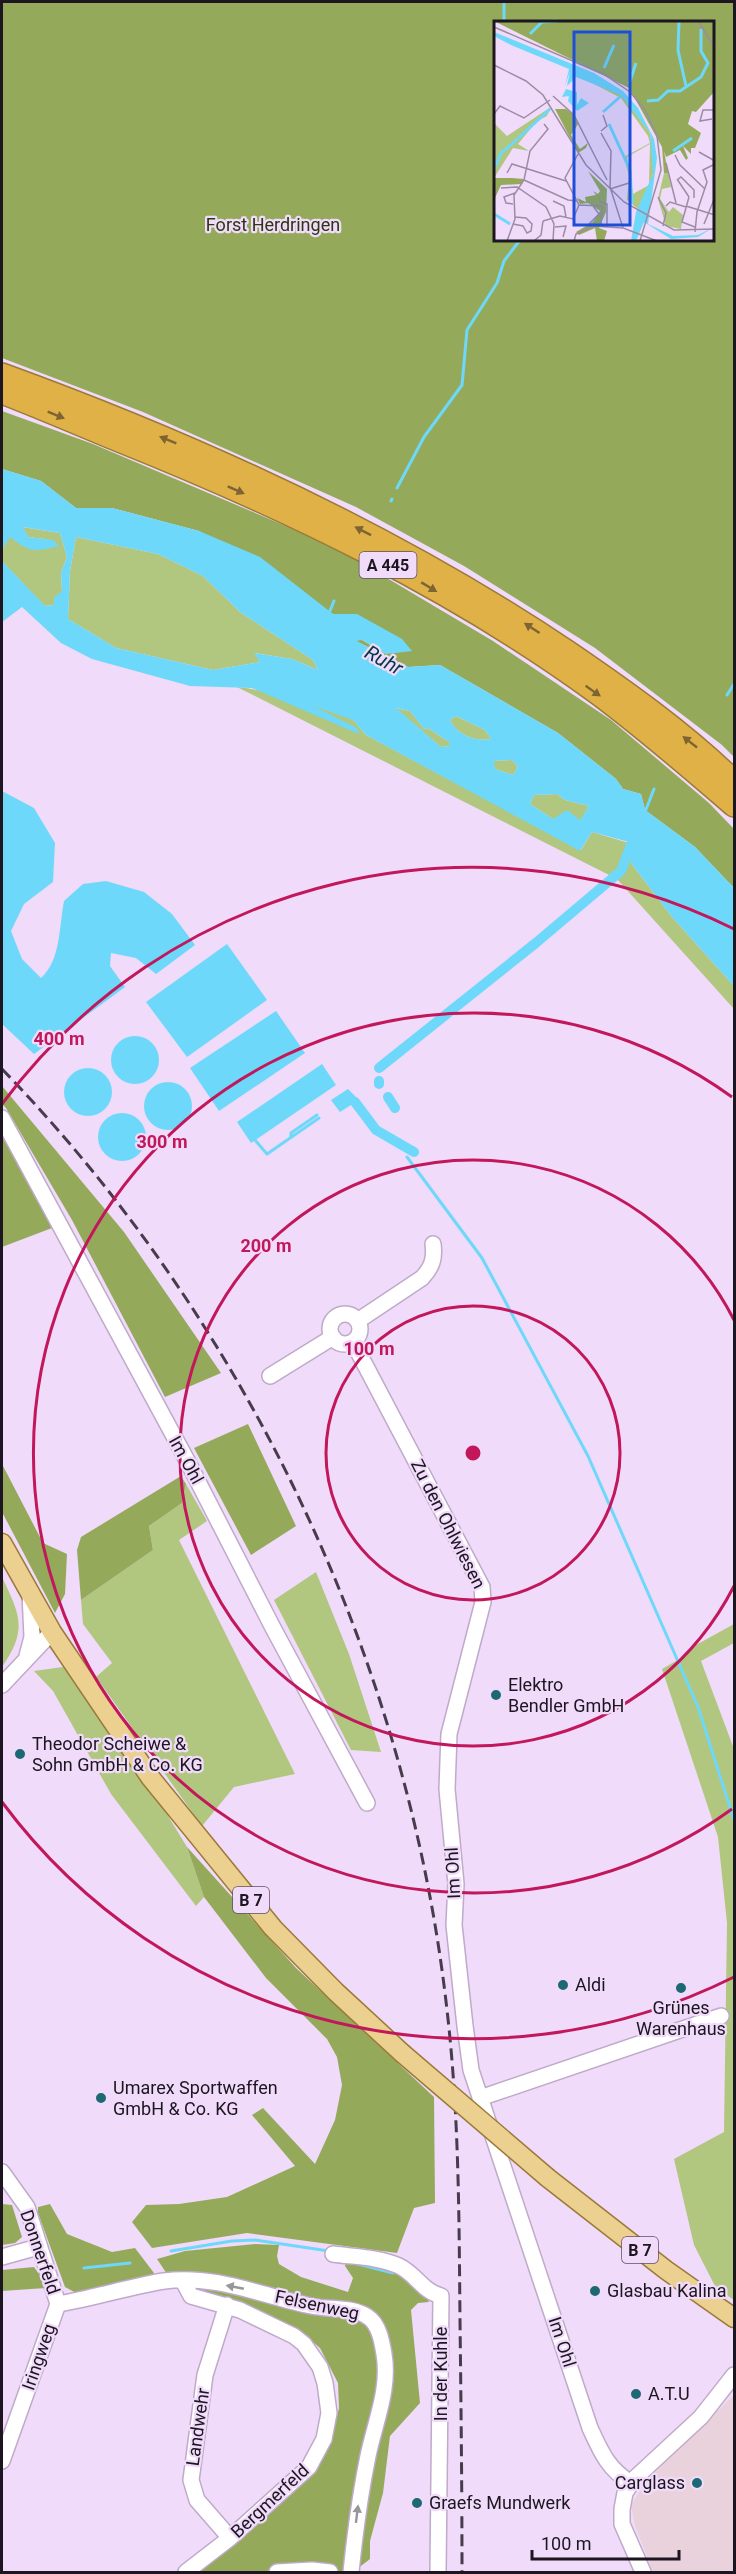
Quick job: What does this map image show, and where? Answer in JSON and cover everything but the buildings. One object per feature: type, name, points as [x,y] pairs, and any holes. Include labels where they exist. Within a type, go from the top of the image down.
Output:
[{"type":"highway","name":"A 445","points":[[2,374],[189,449],[302,500],[415,558],[530,627],[608,679],[712,759],[735,781]]},
{"type":"highway","name":"A 445","points":[[2,393],[181,465],[292,515],[404,573],[521,642],[597,693],[662,743],[735,806]]},
{"type":"main road","name":"B 7","points":[[2,1543],[52,1632],[150,1776],[266,1919],[336,1992],[402,2053],[548,2178],[666,2270],[735,2318]]},
{"type":"street","name":"Im Ohl","points":[[2,1118],[190,1466],[272,1626],[367,1803]]},
{"type":"street","points":[[358,1320],[422,1278],[431,1269],[435,1254],[433,1244]]},
{"type":"street","points":[[351,1314],[358,1320],[360,1335],[353,1342],[344,1344],[333,1337],[331,1323],[337,1316],[351,1314]]},
{"type":"street","points":[[270,1376],[333,1337]]},
{"type":"street","name":"Zu den Ohlwiesen","points":[[353,1342],[483,1587],[483,1602],[449,1734],[447,1789]]},
{"type":"street","points":[[26,1659],[32,1637],[30,1594]]},
{"type":"street","points":[[2,1685],[52,1632]]},
{"type":"street","name":"Im Ohl","points":[[447,1789],[456,1884],[454,1924],[471,2070],[590,2428],[607,2463],[632,2483]]},
{"type":"street","points":[[480,2098],[721,2016]]},
{"type":"street","name":"Donnerfeld","points":[[2,2172],[27,2207],[58,2304]]},
{"type":"street","points":[[2,2257],[38,2247]]},
{"type":"street","name":"In der Kuhle","points":[[333,2254],[375,2259],[398,2266],[412,2274],[424,2289],[441,2296],[438,2572]]},
{"type":"street","name":"Iringweg","points":[[2,2461],[58,2304],[165,2281],[183,2280]]},
{"type":"street","name":"Bergmerfeld","points":[[183,2280],[191,2296],[227,2305],[294,2336],[304,2344],[320,2367],[326,2383],[329,2413],[324,2439],[309,2467],[230,2538],[186,2572]]},
{"type":"street","name":"Felsenweg","points":[[183,2280],[240,2288],[313,2307],[358,2312],[371,2318],[379,2333],[385,2356],[385,2395],[371,2442],[357,2508],[351,2572]]},
{"type":"street","name":"Landwehr","points":[[227,2305],[205,2375],[191,2480],[197,2500],[230,2538]]},
{"type":"street","points":[[643,2572],[621,2519],[623,2500],[632,2483],[701,2417],[735,2375]]},
{"type":"street","points":[[276,2572],[303,2570],[330,2572]]},
{"type":"shaded area","points":[[734,2395],[734,2572],[653,2572],[635,2526],[631,2505],[646,2481]]},
{"type":"green space","name":"Forst Herdringen","points":[[2,2],[734,2],[734,757],[722,745],[595,648],[464,566],[356,507],[143,412],[2,358]]},
{"type":"green space","points":[[2,411],[93,444],[333,546],[493,641],[611,720],[709,803],[734,829],[734,888],[695,847],[645,810],[641,794],[623,789],[616,779],[558,733],[440,665],[408,667],[354,640],[362,640],[386,654],[357,614],[333,614],[199,531],[112,508],[76,508],[41,481],[2,469]]},
{"type":"green space","points":[[22,527],[60,533],[67,557],[61,573],[62,591],[54,605],[44,606],[2,561],[2,550],[10,536],[53,540],[28,537]]},
{"type":"green space","points":[[76,537],[158,554],[203,576],[240,612],[313,660],[318,670],[292,659],[255,653],[260,662],[213,670],[116,648],[68,619],[70,571]]},
{"type":"green space","points":[[237,563],[262,569],[273,580],[262,584]]},
{"type":"green space","points":[[237,687],[297,700],[345,716],[354,721],[366,735],[581,850],[592,832],[629,843],[631,863],[672,917],[734,986],[734,1009],[617,879]]},
{"type":"green space","points":[[395,708],[410,711],[424,729],[428,728],[449,742],[451,746],[441,747]]},
{"type":"green space","points":[[456,716],[485,730],[491,739],[473,738],[457,730],[450,720]]},
{"type":"green space","points":[[512,760],[518,767],[513,775],[495,769],[493,761]]},
{"type":"green space","points":[[557,794],[565,800],[589,806],[580,821],[553,819],[530,804],[534,795]]},
{"type":"green space","points":[[2,1086],[124,1232],[221,1373],[165,1397],[72,1220],[2,1104]]},
{"type":"green space","points":[[2,1133],[52,1228],[2,1247]]},
{"type":"green space","points":[[248,1424],[296,1526],[251,1555],[194,1448]]},
{"type":"green space","points":[[2,1464],[43,1543],[67,1554],[65,1594],[55,1613],[2,1512]]},
{"type":"green space","points":[[181,1476],[186,1484],[182,1503],[149,1526],[153,1550],[81,1600],[77,1550],[81,1537]]},
{"type":"green space","points":[[186,1484],[207,1521],[179,1540],[295,1774],[234,1787],[202,1826],[96,1677],[112,1663],[83,1624],[81,1600],[153,1550],[149,1526],[182,1503]]},
{"type":"green space","points":[[316,1572],[349,1654],[381,1752],[351,1750],[274,1600]]},
{"type":"green space","points":[[2,1577],[17,1612],[18,1632],[16,1643],[2,1667]]},
{"type":"green space","points":[[734,1624],[734,1643],[701,1661],[734,1749],[734,2300],[716,2288],[694,2245],[674,2159],[724,2132],[727,1923],[718,1837],[662,1669],[683,1657],[696,1645]]},
{"type":"green space","points":[[63,1667],[165,1811],[187,1847],[204,1897],[196,1906],[111,1794],[53,1691],[34,1671]]},
{"type":"green space","points":[[187,1847],[296,1968],[434,2097],[435,2203],[414,2208],[397,2253],[247,2233],[152,2248],[132,2222],[146,2205],[179,2204],[227,2197],[295,2166],[252,2115],[263,2108],[315,2164],[335,2120],[342,2085],[337,2057],[327,2039],[266,1978],[204,1897]]},
{"type":"green space","points":[[2,2204],[12,2205],[22,2237],[15,2243],[2,2245]]},
{"type":"green space","points":[[50,2204],[67,2234],[112,2252],[135,2248],[154,2273],[150,2280],[78,2294],[65,2287],[38,2213],[38,2207]]},
{"type":"green space","points":[[255,2244],[279,2245],[277,2256],[279,2264],[301,2277],[348,2292],[353,2278],[345,2266],[346,2261],[397,2268],[422,2290],[429,2302],[418,2303],[411,2310],[420,2403],[390,2436],[383,2493],[370,2541],[370,2559],[353,2572],[192,2572],[302,2482],[321,2461],[333,2434],[339,2408],[338,2383],[320,2348],[306,2336],[167,2274],[157,2259],[185,2251]]},
{"type":"green space","points":[[34,2267],[46,2288],[2,2291],[2,2270]]},
{"type":"water","points":[[2,469],[41,481],[76,508],[112,508],[199,531],[260,557],[333,614],[357,614],[402,639],[412,651],[386,654],[362,640],[356,641],[408,667],[440,665],[558,733],[616,779],[623,789],[641,794],[645,810],[695,847],[734,888],[734,986],[672,917],[631,863],[629,842],[592,832],[580,851],[366,735],[353,720],[313,706],[357,728],[359,734],[252,688],[190,686],[92,659],[61,643],[22,607],[2,622],[2,561],[45,606],[54,605],[54,598],[62,591],[61,573],[67,557],[60,533],[23,527],[28,537],[53,540],[59,546],[33,550],[10,537],[2,550]],"holes":[[[76,537],[158,554],[203,576],[240,612],[313,660],[318,670],[292,659],[254,653],[260,662],[213,670],[116,648],[68,619],[70,571]],[[239,565],[262,569],[273,580],[262,583]],[[396,708],[410,711],[424,729],[428,728],[449,742],[450,746],[441,747]],[[456,716],[485,730],[491,739],[467,736],[457,730],[450,720]],[[512,760],[518,767],[513,775],[495,769],[494,761]],[[557,794],[565,800],[589,806],[580,820],[567,810],[553,819],[530,804],[534,795]]]},
{"type":"water","points":[[2,791],[34,808],[55,843],[53,882],[24,904],[11,931],[22,959],[41,978],[48,971],[56,953],[64,901],[83,884],[106,881],[144,892],[172,914],[195,945],[156,974],[136,958],[111,953],[110,966],[125,987],[34,1054],[2,1024]]},
{"type":"water","points":[[227,944],[267,1000],[187,1057],[146,1002]]},
{"type":"water","points":[[276,1011],[305,1053],[219,1111],[190,1068]]},
{"type":"water","points":[[130,1036],[140,1036],[152,1043],[159,1055],[159,1065],[152,1077],[140,1084],[130,1084],[115,1073],[111,1065],[111,1055],[122,1040]]},
{"type":"water","points":[[322,1064],[336,1085],[251,1143],[237,1122]]},
{"type":"water","points":[[83,1068],[93,1068],[105,1075],[112,1087],[112,1097],[105,1109],[93,1116],[83,1116],[68,1105],[64,1097],[64,1087],[75,1072]]},
{"type":"water","points":[[163,1082],[173,1082],[185,1089],[192,1101],[192,1111],[185,1123],[173,1130],[163,1130],[148,1119],[144,1111],[144,1101],[155,1086]]},
{"type":"water","points":[[348,1089],[359,1100],[340,1112],[331,1100]]},
{"type":"water","points":[[117,1113],[127,1113],[139,1120],[146,1132],[146,1142],[139,1154],[127,1161],[117,1161],[102,1150],[98,1142],[98,1132],[109,1117]]},
{"type":"waterway","points":[[504,2],[504,21]]},
{"type":"waterway","points":[[397,488],[424,437],[462,385],[467,330],[497,283],[504,261],[518,242]]},
{"type":"waterway","name":"Ruhr","points":[[227,557],[260,571],[289,596]]},
{"type":"waterway","points":[[329,613],[334,601]]},
{"type":"waterway","points":[[727,695],[734,684]]},
{"type":"waterway","points":[[645,812],[654,789]]},
{"type":"waterway","points":[[379,1068],[537,942],[621,871],[632,842]]},
{"type":"waterway","points":[[388,1097],[395,1108]]},
{"type":"waterway","points":[[355,1102],[376,1130],[414,1152]]},
{"type":"waterway","points":[[291,1137],[291,1133],[317,1115]]},
{"type":"waterway","points":[[255,1140],[267,1154],[319,1118]]},
{"type":"waterway","points":[[407,1157],[482,1258],[588,1456],[698,1707],[734,1820]]},
{"type":"waterway","points":[[171,2251],[232,2241],[255,2240],[329,2251]]},
{"type":"waterway","points":[[84,2268],[130,2263]]},
{"type":"waterway","points":[[358,2264],[393,2273]]},
{"type":"railway","points":[[2,1069],[90,1167],[169,1273],[240,1385],[301,1503],[353,1625],[395,1751],[427,1880],[451,2049],[459,2203],[462,2572]]},
{"type":"place","name":"Elektro Bendler GmbH","points":[[496,1695]]},
{"type":"place","name":"Theodor Scheiwe & Sohn GmbH & Co. KG","points":[[20,1754]]},
{"type":"place","name":"Aldi","points":[[563,1985]]},
{"type":"place","name":"Grünes Warenhaus","points":[[681,1988]]},
{"type":"place","name":"Umarex Sportwaffen GmbH & Co. KG","points":[[101,2098]]},
{"type":"place","name":"Glasbau Kalina","points":[[595,2291]]},
{"type":"place","name":"A.T.U","points":[[636,2394]]},
{"type":"place","name":"Carglass","points":[[697,2483]]},
{"type":"place","name":"Graefs Mundwerk","points":[[417,2503]]}]
